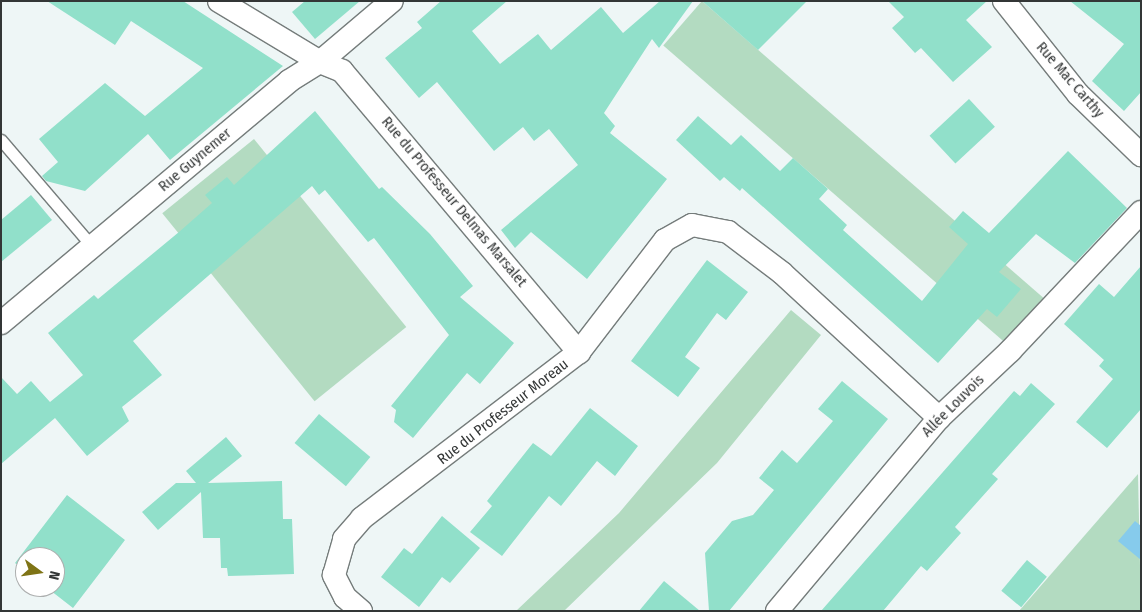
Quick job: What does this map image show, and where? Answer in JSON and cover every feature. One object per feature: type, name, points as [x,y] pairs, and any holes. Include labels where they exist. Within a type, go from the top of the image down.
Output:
[{"type":"street","name":"Rue du Professeur Delmas Marsalet","points":[[219,1],[320,62],[342,70],[580,352]]},
{"type":"street","name":"Rue Guynemer","points":[[1,323],[290,81],[320,62],[392,1]]},
{"type":"street","name":"Rue Mac Carthy","points":[[1004,1],[1078,94],[1141,155]]},
{"type":"street","name":"Allée Louvois","points":[[776,611],[939,418],[1010,351],[1141,212]]},
{"type":"street","name":"Rue du Professeur Moreau","points":[[361,611],[345,597],[334,575],[344,540],[362,518],[580,352],[665,240],[692,225],[728,232],[782,273],[939,418]]},
{"type":"lane","points":[[1,140],[92,246]]},
{"type":"green space","points":[[702,1],[1044,298],[1005,343],[663,46]]},
{"type":"green space","points":[[254,139],[406,327],[315,401],[162,213]]},
{"type":"green space","points":[[791,310],[821,335],[717,463],[564,611],[516,611],[619,513]]},
{"type":"green space","points":[[1138,474],[1141,611],[1019,611]]},
{"type":"water","points":[[1135,521],[1141,526],[1141,560],[1118,541]]},
{"type":"building","points":[[47,1],[183,1],[283,66],[170,160],[148,134],[85,191],[46,181],[42,176],[58,162],[39,139],[105,83],[145,116],[203,68],[131,21],[115,45]]},
{"type":"building","points":[[305,1],[360,1],[315,39],[292,12]]},
{"type":"building","points":[[441,1],[507,1],[472,31],[500,64],[538,34],[551,50],[601,7],[623,33],[660,1],[693,1],[659,48],[652,39],[604,113],[615,126],[610,133],[667,179],[587,279],[531,232],[515,248],[501,230],[578,165],[549,129],[534,141],[523,127],[494,151],[437,82],[419,98],[385,58],[422,28],[417,22]]},
{"type":"building","points":[[702,1],[807,1],[758,50]]},
{"type":"building","points":[[888,1],[987,1],[966,20],[992,47],[953,82],[921,48],[915,53],[892,28],[904,17]]},
{"type":"building","points":[[1070,1],[1141,1],[1141,92],[1124,111],[1092,81],[1124,44]]},
{"type":"building","points":[[969,99],[995,127],[955,164],[930,136]]},
{"type":"building","points":[[315,111],[379,189],[382,187],[430,234],[473,286],[460,297],[514,343],[480,384],[467,373],[413,438],[394,422],[396,410],[391,406],[449,335],[374,238],[368,242],[325,190],[319,195],[312,186],[133,341],[162,375],[122,407],[129,421],[87,456],[55,418],[1,464],[1,377],[17,394],[31,381],[50,402],[83,375],[48,333],[94,295],[98,299],[179,232],[212,203],[205,195],[227,177],[234,185]]},
{"type":"building","points":[[698,116],[731,145],[741,135],[780,171],[793,158],[828,189],[819,199],[847,225],[843,230],[922,301],[968,244],[949,227],[963,211],[989,233],[1068,151],[1127,208],[1075,263],[1036,234],[999,272],[1021,289],[997,317],[987,309],[938,363],[742,188],[740,191],[724,177],[720,181],[676,140]]},
{"type":"building","points":[[31,195],[52,220],[1,262],[1,220]]},
{"type":"building","points":[[707,260],[748,292],[726,320],[717,313],[685,357],[700,368],[678,397],[631,361]]},
{"type":"building","points":[[1141,266],[1141,409],[1107,448],[1076,422],[1113,379],[1099,366],[1104,360],[1064,324],[1099,284],[1114,297]]},
{"type":"building","points":[[842,381],[888,419],[729,611],[709,611],[705,553],[732,521],[753,515],[774,490],[759,478],[782,450],[797,463],[833,421],[818,409]]},
{"type":"building","points":[[1031,383],[1055,404],[992,474],[998,479],[955,527],[961,533],[927,571],[921,566],[883,611],[821,611],[1014,391],[1020,396]]},
{"type":"building","points":[[590,408],[638,446],[615,476],[597,461],[561,506],[549,496],[502,556],[470,532],[492,506],[487,501],[533,443],[551,456]]},
{"type":"building","points":[[319,414],[370,457],[346,486],[295,443]]},
{"type":"building","points":[[226,437],[242,456],[208,483],[282,481],[283,519],[292,519],[294,574],[228,576],[227,568],[221,568],[220,538],[203,538],[201,492],[158,530],[142,512],[176,483],[196,483],[186,471]]},
{"type":"building","points":[[67,495],[125,540],[73,608],[59,597],[65,597],[65,547],[27,547]]},
{"type":"building","points":[[442,516],[480,548],[450,583],[442,577],[419,607],[381,577],[404,548],[412,554]]},
{"type":"building","points":[[1027,560],[1047,577],[1021,607],[1001,591]]},
{"type":"building","points":[[664,581],[700,611],[639,611]]}]
